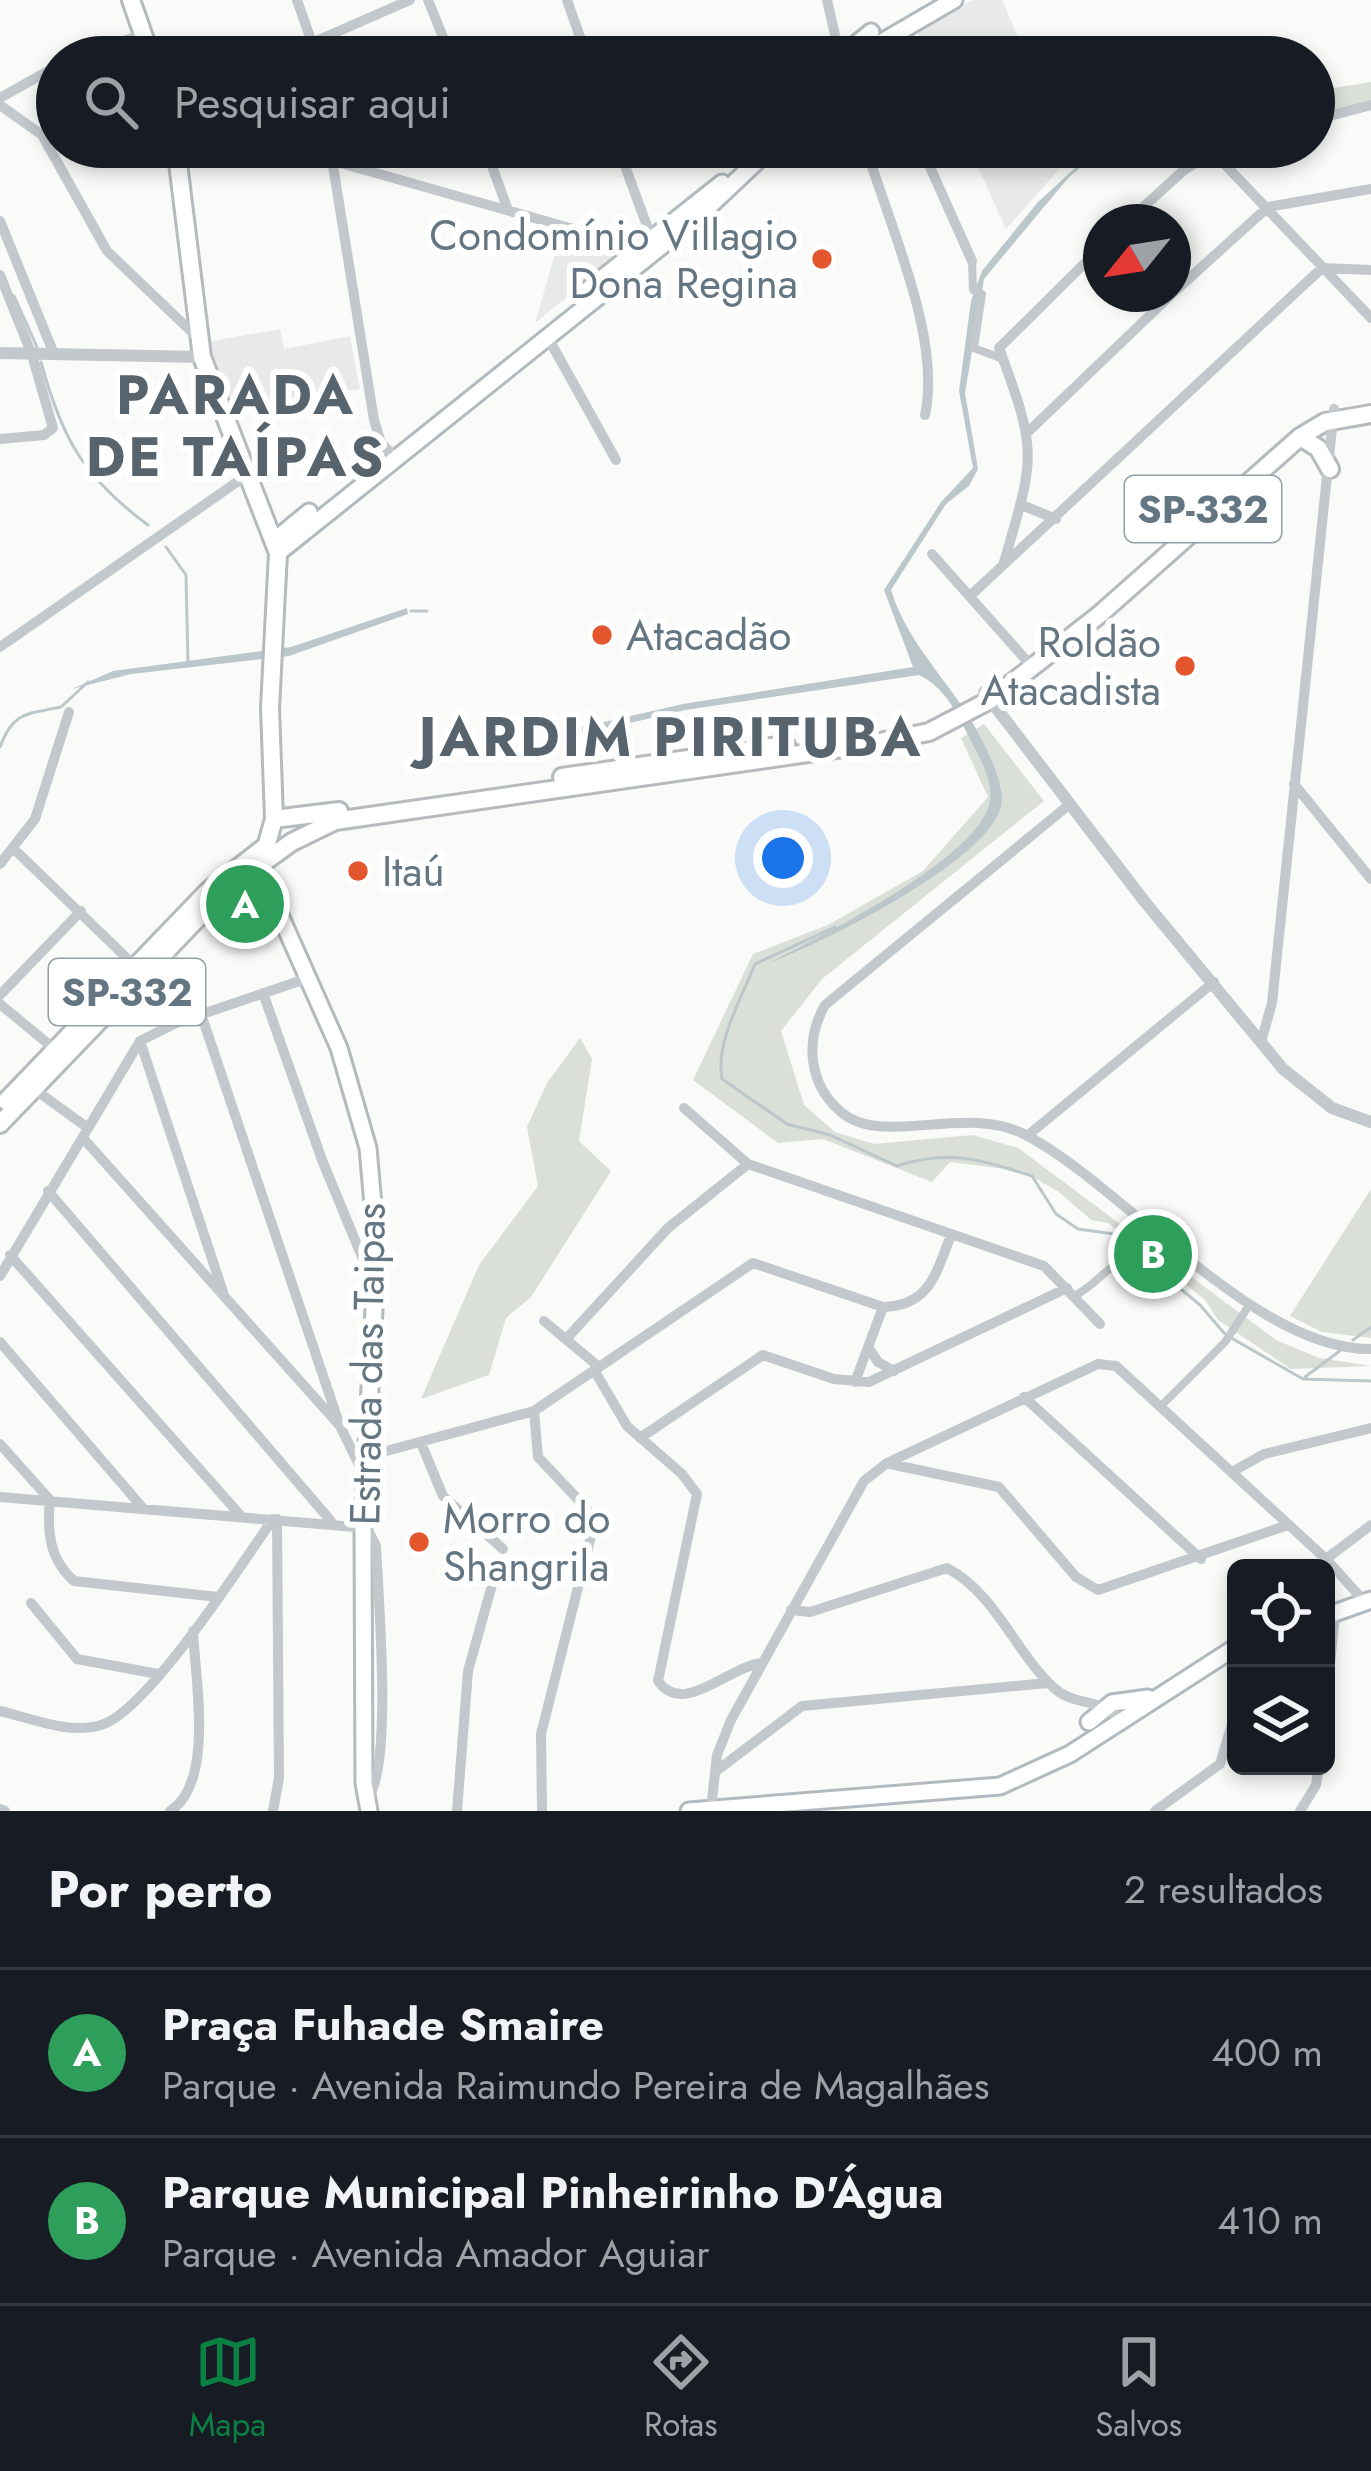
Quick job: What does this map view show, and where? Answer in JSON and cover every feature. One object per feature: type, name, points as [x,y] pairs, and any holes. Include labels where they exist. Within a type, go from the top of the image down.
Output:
[{"type":"main road","points":[[131,0],[144,34]]},
{"type":"main road","points":[[885,36],[932,0]]},
{"type":"main road","points":[[889,36],[954,0]]},
{"type":"main road","points":[[178,168],[202,357],[276,546],[274,819],[258,865]]},
{"type":"main road","points":[[500,367],[547,336],[736,168]]},
{"type":"main road","points":[[276,546],[746,168]]},
{"type":"main road","name":"SP-332","points":[[1030,665],[1288,435],[1334,414],[1371,405]]},
{"type":"main road","name":"SP-332","points":[[0,1124],[135,966],[240,878],[335,821],[880,742],[962,712],[1030,665],[1300,437],[1334,414],[1371,414]]},
{"type":"main road","points":[[1300,437],[1318,448],[1330,469]]},
{"type":"main road","name":"SP-332","points":[[0,1108],[92,1028],[207,892],[268,844],[339,811],[891,730],[962,712]]},
{"type":"main road","points":[[274,819],[339,811]]},
{"type":"main road","name":"Estrada das Taipas","points":[[258,865],[360,1110],[374,1199],[376,1288],[363,1526],[367,1805]]},
{"type":"main road","points":[[240,878],[266,884]]},
{"type":"main road","points":[[92,1028],[135,966]]},
{"type":"main road","points":[[1335,1613],[1368,1601]]},
{"type":"main road","points":[[1094,1728],[1120,1720],[1227,1652]]},
{"type":"main road","points":[[689,1811],[1000,1786],[1046,1768],[1094,1728],[1106,1706],[1151,1697]]},
{"type":"street","points":[[297,0],[312,36]]},
{"type":"street","points":[[328,36],[410,0]]},
{"type":"street","points":[[428,0],[443,36]]},
{"type":"street","points":[[568,0],[580,36]]},
{"type":"street","points":[[827,0],[835,36]]},
{"type":"street","points":[[138,36],[144,34]]},
{"type":"street","points":[[36,79],[0,101],[36,130]]},
{"type":"street","points":[[1335,114],[1371,105]]},
{"type":"street","points":[[59,168],[116,262],[198,338]]},
{"type":"street","points":[[333,168],[374,420],[390,453]]},
{"type":"street","points":[[374,168],[508,211],[648,247]]},
{"type":"street","points":[[493,168],[508,211]]},
{"type":"street","points":[[624,168],[648,247]]},
{"type":"street","points":[[872,168],[920,326],[929,386],[925,415]]},
{"type":"street","points":[[930,168],[972,261],[978,292],[974,348],[1001,355]]},
{"type":"street","points":[[1150,204],[1195,168]]},
{"type":"street","points":[[1235,168],[1371,318]]},
{"type":"street","points":[[1191,278],[1268,208],[1371,189]]},
{"type":"street","points":[[0,221],[54,354]]},
{"type":"street","points":[[1001,355],[1083,266]]},
{"type":"street","points":[[970,596],[1322,268],[1371,270]]},
{"type":"street","points":[[0,275],[32,355],[53,428],[44,435],[0,440]]},
{"type":"street","points":[[1028,432],[1154,312]]},
{"type":"street","points":[[547,336],[616,460]]},
{"type":"street","points":[[0,353],[202,357]]},
{"type":"street","points":[[1001,355],[1028,432],[1024,506],[1004,566]]},
{"type":"street","points":[[1261,1042],[1272,1003],[1334,414]]},
{"type":"street","points":[[0,647],[247,476]]},
{"type":"street","points":[[1024,506],[1056,519]]},
{"type":"street","points":[[932,554],[1030,665]]},
{"type":"street","points":[[987,696],[1261,1042],[1301,1086],[1332,1108],[1371,1122]]},
{"type":"street","points":[[0,864],[35,819],[69,712]]},
{"type":"street","points":[[1294,784],[1371,879]]},
{"type":"street","points":[[1070,804],[825,1005],[813,1036],[813,1066],[823,1090],[850,1120],[883,1128],[976,1120],[1027,1136],[1250,1303],[1310,1335],[1371,1349]]},
{"type":"street","points":[[15,850],[135,966]]},
{"type":"street","points":[[0,995],[81,911]]},
{"type":"street","points":[[164,945],[201,1014],[340,1426],[367,1480]]},
{"type":"street","points":[[0,1276],[140,1042],[201,1014],[308,978]]},
{"type":"street","points":[[1027,1136],[1214,982]]},
{"type":"street","points":[[263,993],[328,1176],[376,1288]]},
{"type":"street","points":[[0,1004],[59,1053]]},
{"type":"street","points":[[140,1042],[224,1297]]},
{"type":"street","points":[[34,1089],[85,1133],[340,1426]]},
{"type":"street","points":[[684,1108],[748,1164],[1028,1258],[1071,1292],[1100,1324]]},
{"type":"street","points":[[568,1337],[668,1228],[748,1164]]},
{"type":"street","points":[[48,1191],[332,1522]]},
{"type":"street","points":[[368,1456],[534,1411],[753,1263],[883,1307],[903,1305],[928,1292],[951,1235]]},
{"type":"street","points":[[10,1256],[241,1516]]},
{"type":"street","points":[[640,1438],[763,1355],[854,1382],[894,1371],[1094,1286],[1111,1264],[1130,1258]]},
{"type":"street","points":[[1160,1407],[1226,1342],[1250,1303]]},
{"type":"street","points":[[854,1382],[883,1307]]},
{"type":"street","points":[[544,1321],[568,1337],[596,1369],[640,1438],[682,1474],[697,1494],[658,1681],[669,1694],[684,1697],[745,1665],[761,1663]]},
{"type":"street","points":[[0,1342],[142,1507]]},
{"type":"street","points":[[868,1347],[878,1362],[894,1371]]},
{"type":"street","points":[[711,1809],[720,1742],[856,1491],[887,1463],[1024,1397],[1108,1363],[1326,1559],[1371,1525]]},
{"type":"street","points":[[1024,1397],[1201,1559]]},
{"type":"street","points":[[534,1411],[538,1457],[587,1509],[592,1528],[541,1734],[542,1811]]},
{"type":"street","points":[[1232,1472],[1264,1454],[1371,1428]]},
{"type":"street","points":[[421,1443],[443,1496],[503,1549]]},
{"type":"street","points":[[0,1444],[50,1500],[48,1537],[62,1569],[74,1581],[218,1597]]},
{"type":"street","points":[[887,1463],[999,1487],[1087,1587],[1110,1589],[1288,1525]]},
{"type":"street","points":[[0,1498],[363,1526]]},
{"type":"street","points":[[0,1711],[74,1727],[98,1726],[131,1706],[275,1519]]},
{"type":"street","points":[[273,1811],[278,1778],[275,1519]]},
{"type":"street","points":[[791,1610],[810,1612],[947,1568],[974,1587],[1048,1683],[1078,1701],[1106,1706],[1120,1720]]},
{"type":"street","points":[[1335,1568],[1368,1601]]},
{"type":"street","points":[[458,1811],[468,1671],[492,1585]]},
{"type":"street","points":[[31,1603],[77,1659],[158,1674]]},
{"type":"street","points":[[170,1811],[189,1795],[196,1768],[193,1630]]},
{"type":"street","points":[[715,1772],[802,1706],[1048,1683]]},
{"type":"street","points":[[1078,1701],[1094,1728]]},
{"type":"street","points":[[1155,1811],[1220,1764],[1227,1741]]},
{"type":"street","points":[[1300,1811],[1313,1792],[1316,1775]]},
{"type":"shaded area","points":[[973,0],[1002,0],[1018,36],[919,36],[915,27]]},
{"type":"shaded area","points":[[1371,82],[1371,102],[1335,110],[1335,88]]},
{"type":"shaded area","points":[[978,168],[1060,168],[1006,229]]},
{"type":"shaded area","points":[[1080,168],[984,279],[965,393],[978,469],[969,486],[946,504],[891,590],[910,632],[985,746],[1000,784],[1001,807],[989,829],[935,876],[861,920],[769,963],[930,870],[981,822],[990,800],[987,777],[943,694],[919,675],[685,710],[579,735],[541,732],[544,726],[578,728],[683,704],[913,667],[884,590],[941,502],[973,468],[959,391],[971,301],[982,271],[1037,203]]},
{"type":"shaded area","points":[[562,230],[624,251],[535,323]]},
{"type":"shaded area","points":[[280,329],[284,349],[350,336],[360,389],[225,409],[207,342]]},
{"type":"shaded area","points":[[407,608],[408,614],[289,656],[131,674],[72,689],[113,671],[291,647]]},
{"type":"shaded area","points":[[984,724],[1044,801],[822,979],[781,1031],[804,1105],[835,1132],[874,1144],[973,1135],[1018,1148],[1276,1340],[1319,1358],[1371,1366],[1291,1369],[1218,1320],[1205,1300],[1108,1223],[1091,1220],[1059,1192],[1022,1171],[950,1162],[932,1182],[823,1139],[778,1143],[693,1080],[753,954],[828,925],[923,871],[988,797],[961,738]]},
{"type":"shaded area","points":[[252,883],[267,912],[223,930],[213,917]]},
{"type":"shaded area","points":[[580,1038],[592,1059],[579,1141],[611,1171],[531,1297],[506,1318],[489,1375],[421,1399],[479,1265],[538,1186],[527,1127],[547,1083]]},
{"type":"shaded area","points":[[1371,1189],[1371,1338],[1322,1332],[1290,1316]]},
{"type":"waterway","points":[[14,296],[37,347]]},
{"type":"waterway","points":[[41,362],[78,455],[107,491],[148,525]]},
{"type":"waterway","points":[[166,547],[186,575],[188,664]]},
{"type":"waterway","points":[[411,611],[427,611]]},
{"type":"waterway","points":[[0,747],[17,720],[61,707],[88,682]]},
{"type":"waterway","points":[[835,927],[755,964],[726,1035],[722,1079],[787,1124],[830,1135],[897,1166],[949,1157],[1032,1176],[1056,1214],[1078,1229],[1114,1234],[1200,1305],[1225,1334]]},
{"type":"waterway","points":[[1353,1340],[1371,1327]]},
{"type":"waterway","points":[[1233,1339],[1303,1379],[1371,1381]]},
{"type":"waterway","points":[[1305,1377],[1341,1350]]},
{"type":"place","name":"Condomínio Villagio Dona Regina","points":[[822,259]]},
{"type":"place","name":"Atacadão","points":[[602,635]]},
{"type":"place","name":"Roldão Atacadista","points":[[1185,666]]},
{"type":"place","name":"Itaú","points":[[358,871]]},
{"type":"place","name":"Praça Fuhade Smaire","points":[[245,904]]},
{"type":"place","name":"Parque Municipal Pinheirinho D'Água","points":[[1153,1254]]},
{"type":"place","name":"Morro do Shangrila","points":[[419,1542]]},
{"type":"district","name":"PARADA DE TAÍPAS","points":[[236,426]]},
{"type":"district","name":"JARDIM PIRITUBA","points":[[671,737]]}]
